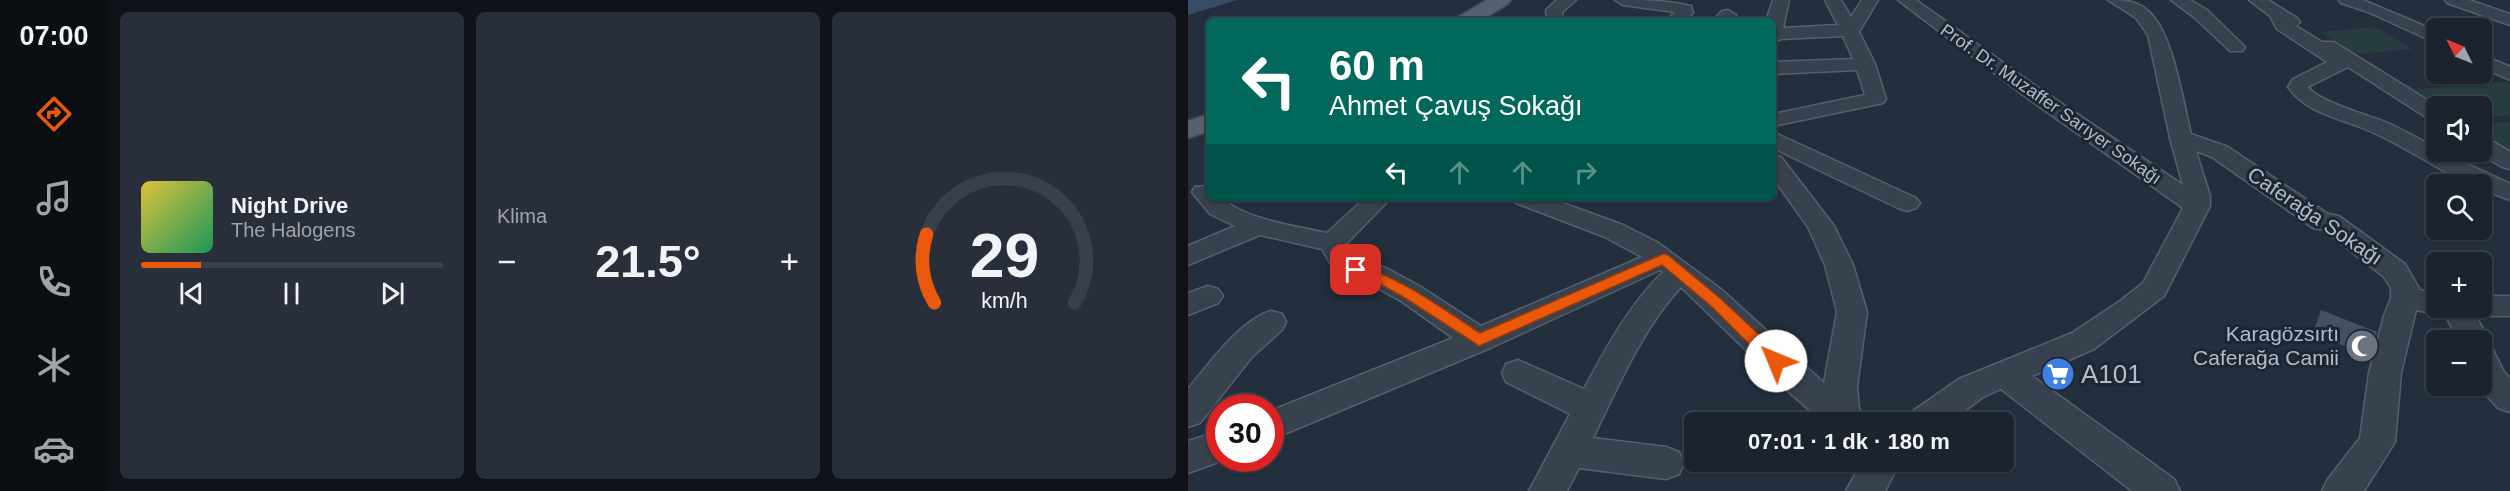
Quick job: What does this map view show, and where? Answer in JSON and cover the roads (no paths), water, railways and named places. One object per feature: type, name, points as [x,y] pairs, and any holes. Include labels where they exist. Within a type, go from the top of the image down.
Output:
[{"type":"main road","points":[[1470,18],[1501,0]]},
{"type":"main road","points":[[1188,130],[1206,123]]},
{"type":"street","points":[[1555,18],[1554,10],[1568,0]]},
{"type":"street","points":[[1623,0],[1685,9],[1685,13],[1678,18]]},
{"type":"street","points":[[1776,18],[1781,0]]},
{"type":"street","points":[[1776,119],[1876,99],[1866,64],[1851,30],[1833,0]]},
{"type":"street","points":[[1851,30],[1870,0]]},
{"type":"street","name":"Prof. Dr. Muzaffer Sarıyer Sokağı","points":[[1906,0],[1960,41],[2197,206]]},
{"type":"street","points":[[1937,412],[1971,388],[2083,341],[2131,308],[2154,289],[2197,206],[2198,196],[2181,138],[2157,35],[2142,14],[2116,0]]},
{"type":"street","points":[[2179,0],[2193,8],[2236,48]]},
{"type":"street","points":[[2257,0],[2426,109]]},
{"type":"street","points":[[2347,0],[2374,9],[2426,33]]},
{"type":"street","points":[[2453,0],[2510,20]]},
{"type":"street","points":[[2277,13],[2283,25],[2341,63],[2306,79],[2298,87],[2304,95],[2329,108],[2381,128],[2470,176],[2510,193]]},
{"type":"street","points":[[1776,36],[1851,30]]},
{"type":"street","points":[[1776,68],[1866,64]]},
{"type":"street","points":[[2492,65],[2510,74]]},
{"type":"street","name":"Caferağa Sokağı","points":[[2181,138],[2220,152],[2322,222],[2330,222],[2395,271],[2405,288],[2406,298]]},
{"type":"street","points":[[1776,140],[1908,203]]},
{"type":"street","points":[[2492,151],[2510,162]]},
{"type":"street","points":[[1776,166],[1821,225],[1842,274],[1852,312],[1840,387],[1845,412]]},
{"type":"street","points":[[1212,201],[1219,209],[1258,225],[1332,243],[1345,264],[1378,276],[1411,294],[1479,340]]},
{"type":"street","points":[[1332,243],[1376,201]]},
{"type":"street","points":[[1534,201],[1624,237],[1672,265],[1716,302],[1776,361],[1837,412]]},
{"type":"street","points":[[1188,256],[1258,225]]},
{"type":"street","points":[[1284,420],[1479,340],[1672,265]]},
{"type":"street","points":[[1548,491],[1591,408],[1646,311],[1671,279],[1672,265]]},
{"type":"street","points":[[2341,491],[2377,442],[2385,373],[2398,316],[2406,298],[2426,302]]},
{"type":"street","points":[[2492,307],[2510,306]]},
{"type":"street","points":[[1188,413],[1240,350],[1271,322]]},
{"type":"street","points":[[1518,373],[1591,408]]},
{"type":"street","points":[[2003,373],[2161,491]]},
{"type":"street","points":[[2492,381],[2510,398]]},
{"type":"street","points":[[1188,457],[1206,451]]},
{"type":"street","points":[[1569,451],[1665,463]]},
{"type":"street","points":[[1865,491],[1876,472]]},
{"type":"water","points":[[1188,0],[1237,0],[1188,15]]},
{"type":"place","name":"Karagözsırtı Caferağa Camii","points":[[2362,346]]},
{"type":"place","name":"A101","points":[[2058,374]]}]
